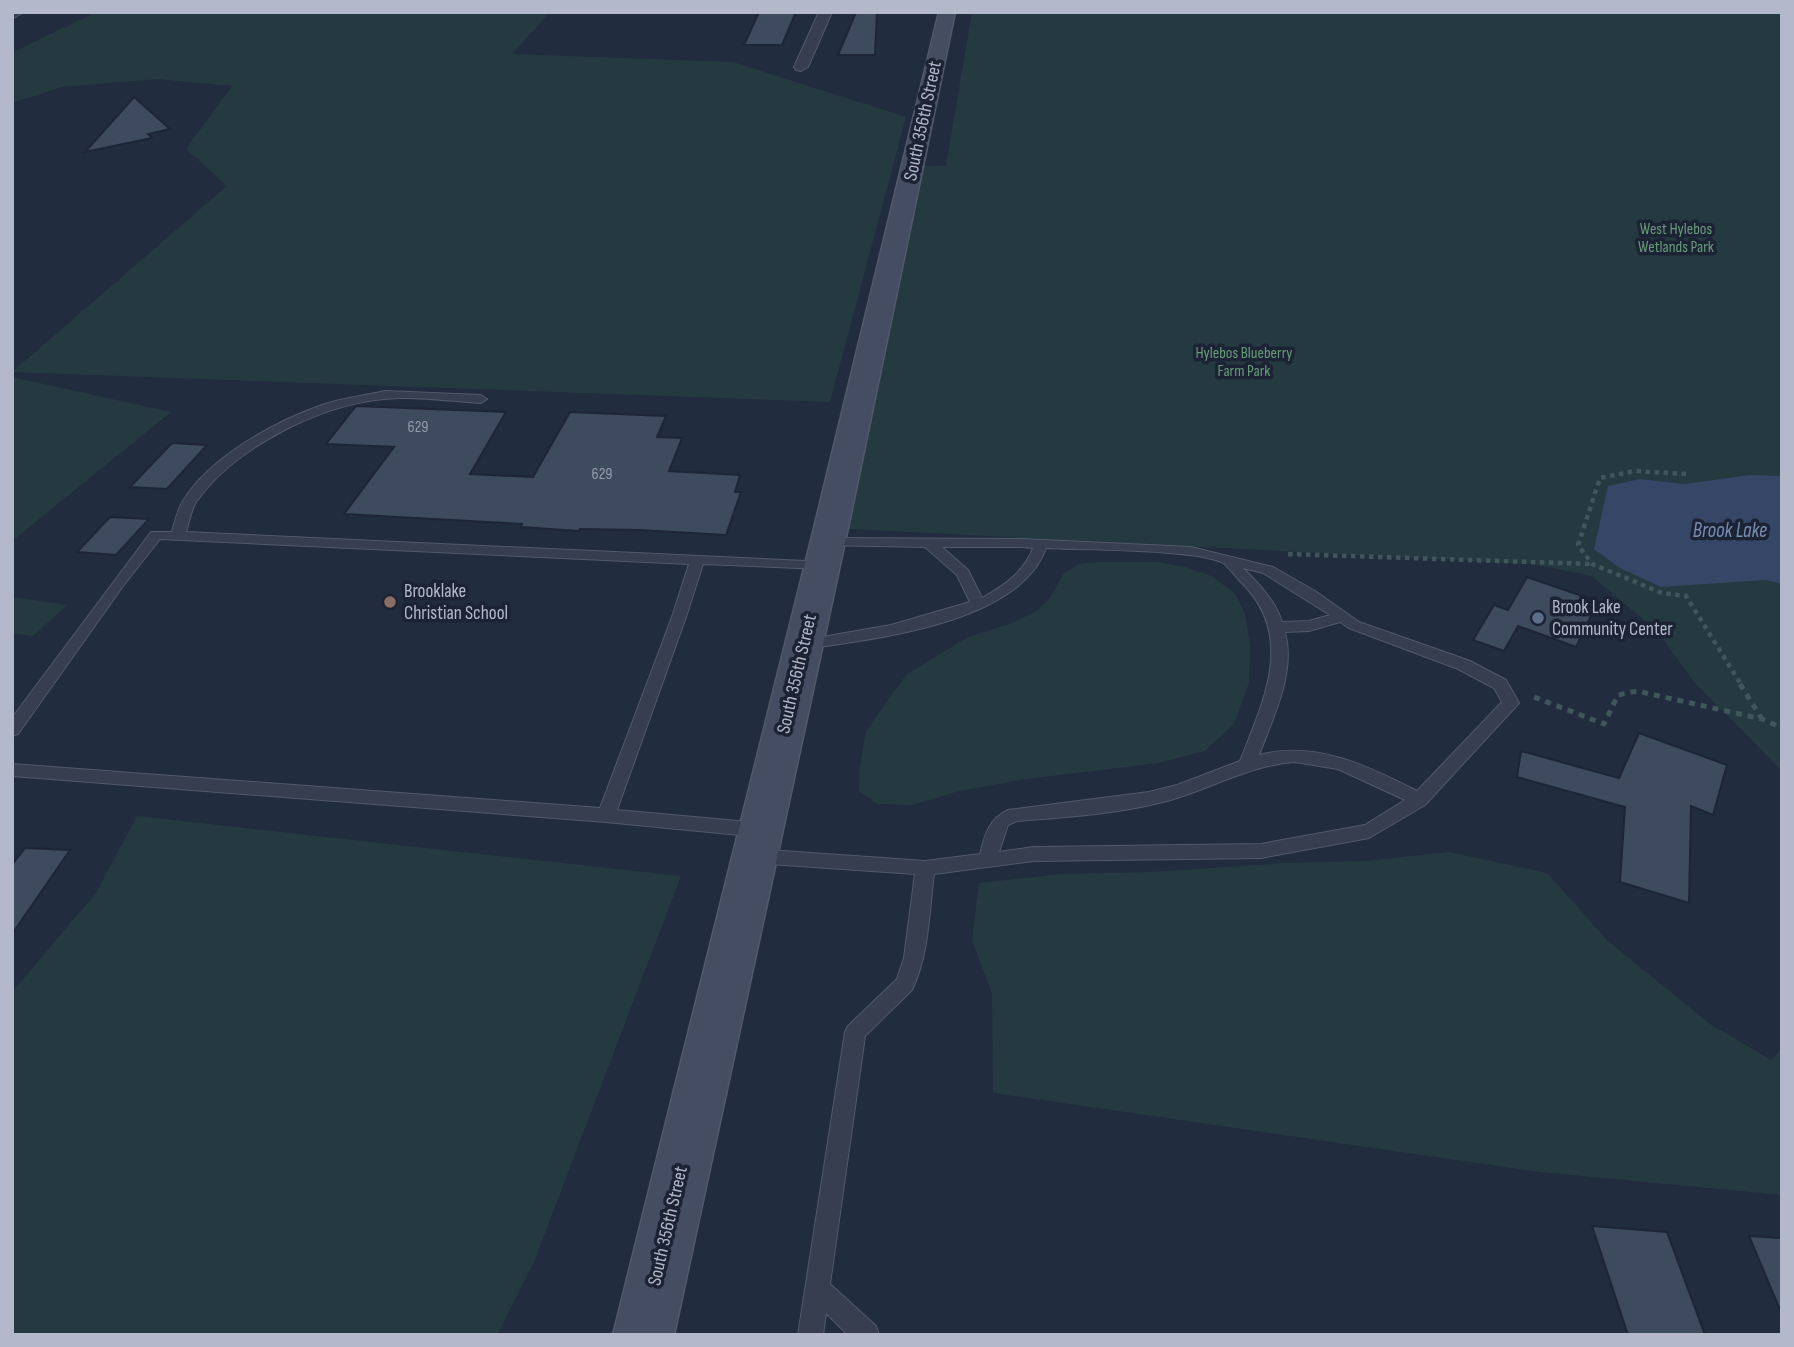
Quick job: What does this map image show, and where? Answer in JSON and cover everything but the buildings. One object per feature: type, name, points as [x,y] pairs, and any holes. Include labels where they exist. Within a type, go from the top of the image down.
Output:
[{"type":"main road","name":"South 356th Street","points":[[643,1335],[825,554],[947,12]]},
{"type":"street","points":[[12,15],[18,12]]},
{"type":"street","points":[[801,67],[826,12]]},
{"type":"lane","points":[[178,536],[188,503],[211,477],[255,441],[308,415],[328,407],[385,395],[481,399]]},
{"type":"lane","points":[[12,730],[156,535],[697,560],[825,554],[929,543],[1041,544],[1191,551],[1268,570],[1310,594],[1354,625],[1464,665],[1500,684],[1511,703],[1419,800],[1369,831],[1261,851],[1034,854],[925,868],[757,843],[606,815],[12,771]]},
{"type":"lane","points":[[929,543],[963,573],[978,604]]},
{"type":"lane","points":[[804,644],[917,625],[991,600],[1030,569],[1041,544]]},
{"type":"lane","points":[[606,815],[679,617],[697,560]]},
{"type":"lane","points":[[1227,560],[1247,577],[1261,594],[1280,635],[1278,679],[1246,767]]},
{"type":"lane","points":[[1277,626],[1318,626],[1340,617]]},
{"type":"lane","points":[[988,860],[993,837],[1001,821],[1014,815],[1167,794],[1275,757],[1322,759],[1360,770],[1419,800]]},
{"type":"lane","points":[[810,1335],[855,1032],[905,984],[914,958],[925,868]]},
{"type":"lane","points":[[817,1289],[867,1335]]},
{"type":"path","points":[[1592,564],[1578,545],[1600,478],[1635,471],[1686,474]]},
{"type":"path","points":[[1288,554],[1592,564],[1662,593],[1686,596],[1762,719]]},
{"type":"path","points":[[1500,684],[1604,724],[1618,695],[1637,691],[1762,719],[1782,728]]},
{"type":"green space","points":[[96,12],[550,12],[512,54],[733,62],[906,117],[830,402],[12,372],[227,186],[186,149],[232,86],[158,79],[61,87],[12,103],[12,53]]},
{"type":"green space","points":[[972,12],[1782,12],[1782,569],[1717,480],[1685,484],[1640,479],[1766,580],[1782,584],[1782,771],[1694,682],[1658,632],[1592,576],[1533,564],[831,528],[914,165],[946,166]]},
{"type":"green space","points":[[12,377],[171,412],[12,541]]},
{"type":"green space","points":[[1158,562],[1185,567],[1211,576],[1235,593],[1245,614],[1250,645],[1249,683],[1234,724],[1205,751],[1158,763],[1027,779],[959,791],[912,805],[878,804],[859,791],[866,731],[906,675],[966,638],[1035,612],[1050,598],[1064,573],[1079,564]]},
{"type":"green space","points":[[12,597],[67,605],[33,636],[12,633]]},
{"type":"green space","points":[[137,816],[681,876],[534,1262],[497,1335],[12,1335],[12,992],[96,893]]},
{"type":"green space","points":[[1449,852],[1547,873],[1608,941],[1710,1024],[1771,1060],[1782,1048],[1782,1195],[1540,1172],[993,1093],[992,993],[972,941],[979,883],[1061,874],[1366,861]]},
{"type":"water","name":"Brook Lake","points":[[1750,475],[1782,476],[1782,584],[1766,580],[1661,587],[1620,568],[1594,549],[1608,486],[1640,479],[1685,484]]},
{"type":"place","name":"Brooklake Christian School","points":[[390,602]]},
{"type":"place","name":"Brook Lake Community Center","points":[[1538,618]]},
{"type":"park label","name":"West Hylebos Wetlands Park","points":[[1676,238]]},
{"type":"park label","name":"Hylebos Blueberry Farm Park","points":[[1244,362]]}]
